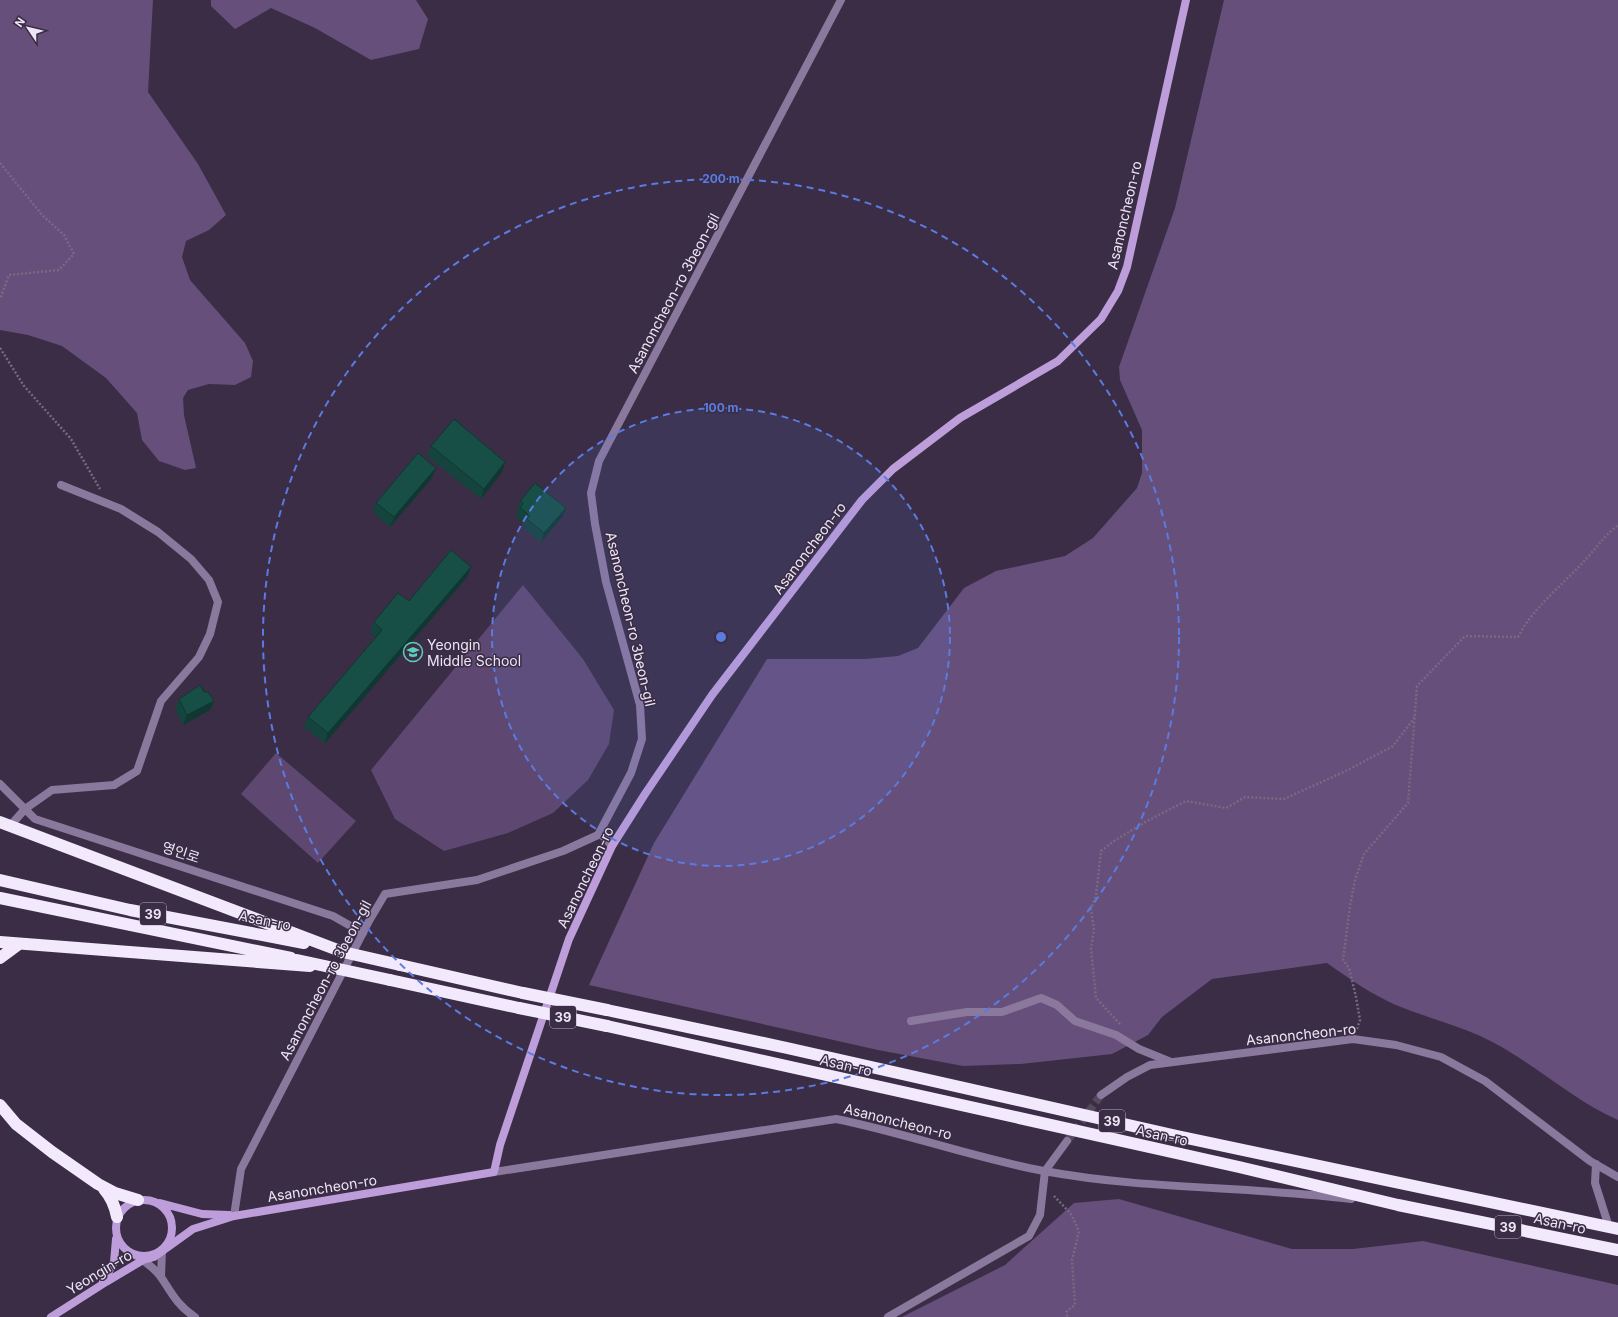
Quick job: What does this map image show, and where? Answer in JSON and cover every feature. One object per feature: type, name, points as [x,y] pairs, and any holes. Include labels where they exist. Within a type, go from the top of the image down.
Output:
[{"type":"highway","points":[[5,824],[308,941]]},
{"type":"highway","name":"Asan-ro","points":[[0,880],[130,910],[308,941],[343,952],[523,993],[779,1046],[1185,1137],[1614,1228]]},
{"type":"highway","name":"39","points":[[0,898],[295,962]]},
{"type":"highway","points":[[0,942],[295,962]]},
{"type":"highway","points":[[0,958],[19,944]]},
{"type":"highway","name":"Asan-ro","points":[[295,962],[337,968],[607,1026],[1239,1167],[1398,1205],[1618,1250]]},
{"type":"highway","points":[[0,1105],[16,1124],[52,1152],[98,1184],[115,1193],[138,1200]]},
{"type":"highway","points":[[98,1184],[109,1195],[116,1206],[117,1217]]},
{"type":"main road","name":"Asanoncheon-ro","points":[[162,1250],[193,1229],[234,1216],[494,1172],[500,1145],[569,939],[612,846],[712,695],[862,500],[893,469],[960,418],[1058,361],[1101,319],[1118,291],[1127,267],[1186,0]]},
{"type":"main road","points":[[100,1286],[109,1274],[114,1262],[116,1236],[115,1226],[117,1217],[122,1209],[129,1203],[138,1200],[148,1200],[202,1214],[234,1216]]},
{"type":"main road","points":[[116,1236],[120,1244],[127,1251],[135,1255],[144,1256],[162,1250],[168,1243],[172,1225],[167,1212],[157,1203]]},
{"type":"main road","name":"Yeongin-ro","points":[[51,1317],[143,1260],[154,1256],[162,1250]]},
{"type":"street","name":"Asanoncheon-ro 3beon-gil","points":[[234,1216],[241,1169],[363,933],[385,894],[477,880],[563,851],[600,833],[631,773],[642,739],[640,705],[606,582],[595,524],[591,493],[599,461],[842,0]]},
{"type":"street","points":[[5,824],[52,790],[114,785],[137,770],[161,701],[198,657],[210,634],[218,602],[209,580],[191,559],[158,532],[121,509],[61,485]]},
{"type":"street","name":"영인로","points":[[0,784],[35,819],[333,916],[363,933]]},
{"type":"street","points":[[600,833],[612,846]]},
{"type":"street","points":[[911,1021],[967,1012],[1002,1012],[1041,998],[1057,1006],[1075,1021],[1116,1035],[1139,1049],[1171,1062]]},
{"type":"street","name":"Asanoncheon-ro","points":[[1101,1095],[1127,1077],[1150,1065],[1353,1039],[1396,1045],[1441,1057],[1485,1080],[1596,1164],[1618,1177]]},
{"type":"street","name":"Asanoncheon-ro","points":[[494,1172],[836,1119],[1045,1171],[1134,1183],[1301,1192],[1398,1205]]},
{"type":"street","points":[[888,1317],[1029,1236],[1040,1215],[1045,1171],[1067,1141]]},
{"type":"street","points":[[1596,1164],[1595,1183],[1614,1228]]},
{"type":"street","points":[[161,1277],[162,1250]]},
{"type":"street","points":[[135,1255],[143,1260],[161,1277],[170,1293],[186,1311],[195,1317]]},
{"type":"path","points":[[0,163],[42,215],[64,235],[74,254],[59,270],[9,275],[0,299]]},
{"type":"path","points":[[0,348],[24,386],[71,439],[105,494]]},
{"type":"path","points":[[1353,1039],[1360,1020],[1349,968],[1343,960],[1350,906],[1355,880],[1364,854],[1408,803],[1417,686],[1465,636],[1485,635],[1518,637],[1526,622],[1587,558],[1606,535],[1618,525]]},
{"type":"path","points":[[1126,1028],[1111,1016],[1096,998],[1091,948],[1094,930],[1091,909],[1096,895],[1101,851],[1114,840],[1186,801],[1226,808],[1245,797],[1284,799],[1308,789],[1393,746],[1415,716]]},
{"type":"path","points":[[1043,1190],[1052,1194],[1071,1214],[1079,1231],[1072,1260],[1075,1305],[1067,1311],[1067,1317]]},
{"type":"shaded area","points":[[0,0],[153,0],[148,92],[198,164],[226,215],[209,230],[186,241],[182,257],[190,280],[245,343],[253,361],[251,377],[235,385],[209,384],[188,390],[183,398],[184,415],[196,468],[185,470],[159,461],[142,440],[137,413],[106,378],[62,346],[28,335],[0,330]]},
{"type":"shaded area","points":[[211,0],[416,0],[428,19],[419,49],[371,60],[315,28],[271,8],[235,29],[211,6]]},
{"type":"shaded area","points":[[1224,0],[1618,0],[1618,1120],[1582,1101],[1514,1054],[1496,1044],[1478,1035],[1400,1007],[1363,988],[1327,963],[1212,979],[1162,1017],[1148,1035],[1112,1054],[1021,1064],[963,1066],[878,1050],[589,985],[654,843],[767,659],[865,659],[898,656],[918,648],[964,588],[996,571],[1065,556],[1093,538],[1137,488],[1142,473],[1142,430],[1120,380],[1119,367],[1175,208]]},
{"type":"shaded area","points":[[523,585],[583,659],[614,710],[609,744],[588,780],[553,813],[508,833],[444,851],[395,819],[371,770]]},
{"type":"shaded area","points":[[276,753],[356,821],[318,863],[241,794]]},
{"type":"shaded area","points":[[1119,1199],[1292,1249],[1353,1249],[1423,1241],[1618,1285],[1618,1317],[902,1317],[1005,1265],[1074,1203]]},
{"type":"building","points":[[454,419],[505,462],[484,489],[431,446]]},
{"type":"building","points":[[418,453],[436,468],[394,517],[376,503]]},
{"type":"building","points":[[535,483],[566,508],[544,533],[527,519],[530,516],[520,508],[523,503],[520,501]]},
{"type":"building","points":[[451,550],[471,567],[328,733],[308,717],[382,630],[374,622],[398,593],[409,601]]},
{"type":"building","points":[[200,685],[204,692],[208,692],[214,701],[187,715],[179,699]]},
{"type":"tunnel","points":[[1067,1141],[1101,1095]]},
{"type":"place","name":"Yeongin Middle School","points":[[413,652]]}]
